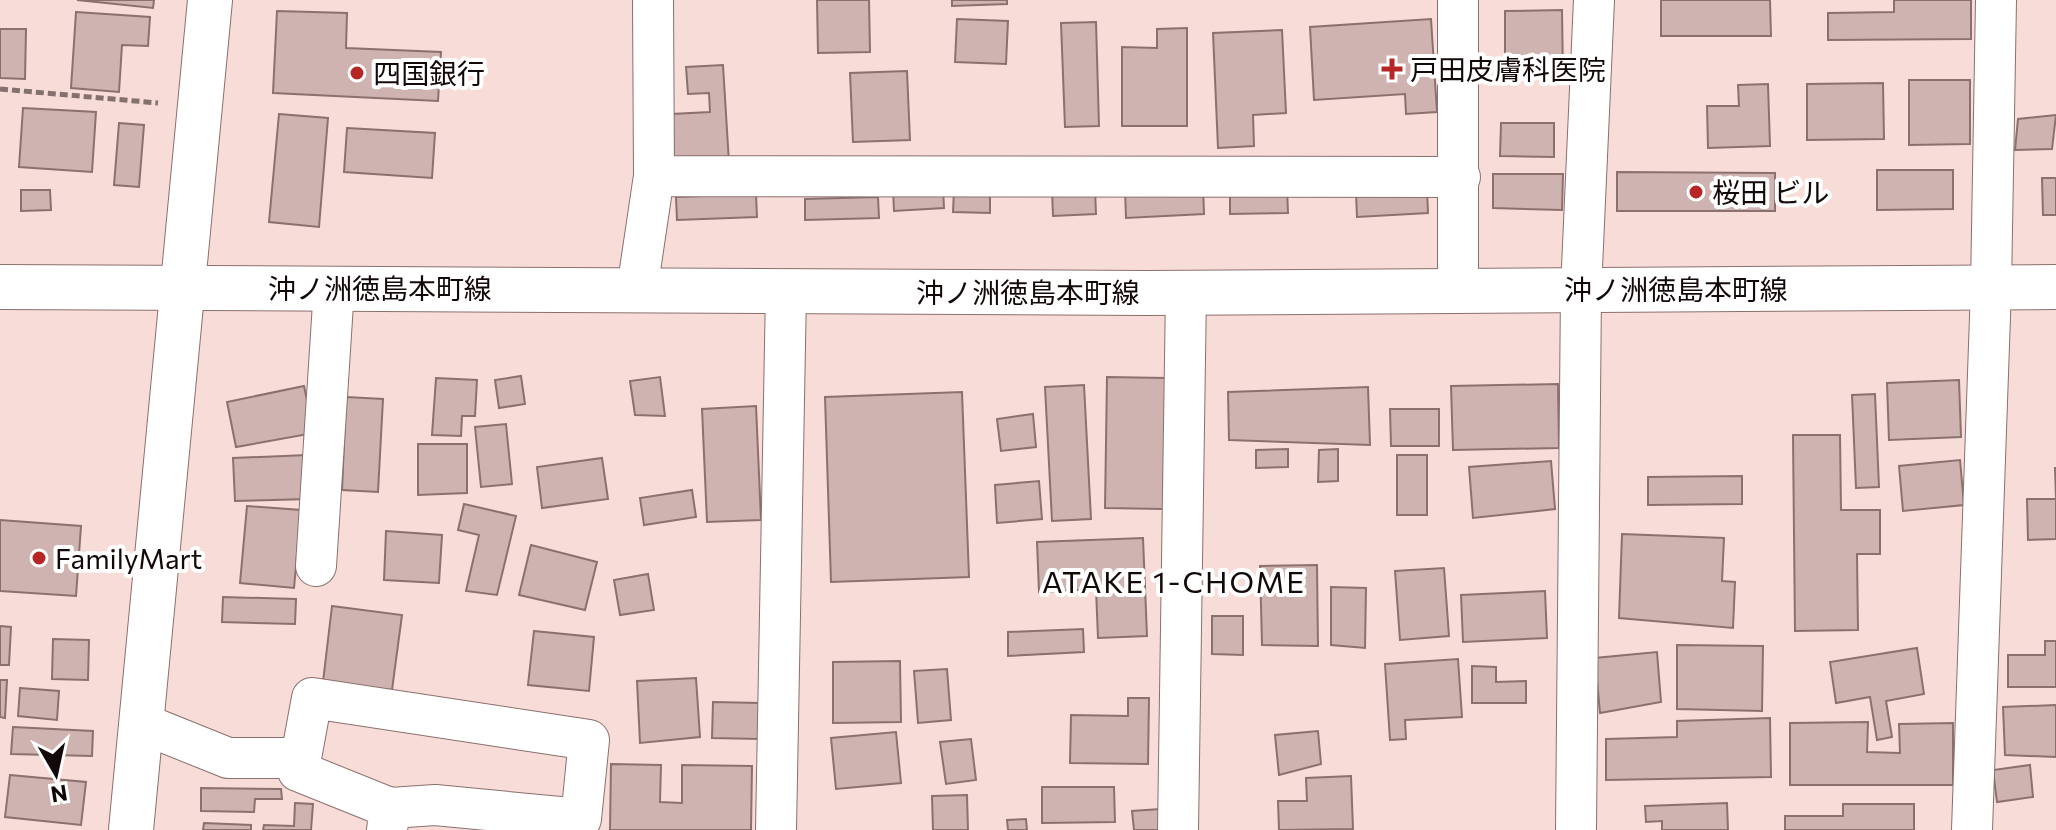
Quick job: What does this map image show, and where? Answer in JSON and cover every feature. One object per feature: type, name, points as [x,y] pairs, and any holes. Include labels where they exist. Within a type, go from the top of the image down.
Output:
[{"type":"main road","points":[[131,830],[210,0]]},
{"type":"main road","name":"沖ノ洲徳島本町線","points":[[0,287],[1186,292],[2056,287]]},
{"type":"street","points":[[637,290],[654,176],[653,0]]},
{"type":"street","points":[[1458,0],[1458,291]]},
{"type":"street","points":[[1576,830],[1581,290],[1594,0]]},
{"type":"street","points":[[1972,830],[1991,288],[1996,0]]},
{"type":"street","points":[[654,176],[1460,177]]},
{"type":"street","points":[[316,566],[334,288]]},
{"type":"street","points":[[776,830],[786,291]]},
{"type":"street","points":[[1178,830],[1186,292]]},
{"type":"street","points":[[312,698],[589,740],[581,819],[435,805],[388,819],[298,771],[301,758],[312,698]]},
{"type":"street","points":[[141,723],[228,758],[301,758]]},
{"type":"path","points":[[0,89],[200,107]]},
{"type":"building","points":[[77,0],[154,0],[153,8]]},
{"type":"building","points":[[817,0],[869,0],[870,52],[818,53]]},
{"type":"building","points":[[952,0],[1007,0],[1007,4],[952,6]]},
{"type":"building","points":[[1661,0],[1770,0],[1771,36],[1661,36]]},
{"type":"building","points":[[1894,0],[1971,0],[1971,39],[1828,40],[1828,13],[1894,12]]},
{"type":"building","points":[[1562,10],[1563,78],[1505,79],[1505,11]]},
{"type":"building","name":"四国銀行","points":[[277,11],[347,13],[346,48],[441,52],[438,101],[273,93]]},
{"type":"building","points":[[76,12],[150,17],[148,46],[122,45],[119,92],[71,88]]},
{"type":"building","points":[[957,19],[1008,21],[1006,64],[955,62]]},
{"type":"building","points":[[1431,19],[1437,112],[1406,114],[1405,94],[1314,100],[1310,27]]},
{"type":"building","points":[[1096,22],[1099,126],[1065,127],[1061,23]]},
{"type":"building","points":[[1187,28],[1187,126],[1122,126],[1122,47],[1157,48],[1157,29]]},
{"type":"building","points":[[0,29],[26,29],[25,79],[0,78]]},
{"type":"building","points":[[1282,30],[1286,113],[1253,115],[1254,146],[1218,148],[1213,33]]},
{"type":"building","points":[[723,65],[729,163],[674,166],[672,114],[710,112],[709,93],[688,94],[686,67]]},
{"type":"building","points":[[907,71],[910,140],[853,142],[850,73]]},
{"type":"building","points":[[1909,80],[1970,80],[1970,144],[1909,145]]},
{"type":"building","points":[[1883,83],[1884,139],[1807,140],[1807,84]]},
{"type":"building","points":[[1768,84],[1770,146],[1708,148],[1707,106],[1739,106],[1738,85]]},
{"type":"building","points":[[23,108],[96,112],[92,172],[19,167]]},
{"type":"building","points":[[279,114],[328,118],[319,227],[269,222]]},
{"type":"building","points":[[2056,115],[2052,149],[2015,150],[2018,119]]},
{"type":"building","points":[[119,123],[144,125],[139,187],[114,185]]},
{"type":"building","points":[[1501,123],[1554,123],[1554,157],[1500,156]]},
{"type":"building","points":[[347,128],[435,133],[432,178],[344,172]]},
{"type":"building","points":[[1877,170],[1953,170],[1953,209],[1877,210]]},
{"type":"building","name":"桜田 ビル","points":[[1617,172],[1775,173],[1775,211],[1617,211]]},
{"type":"building","points":[[1493,174],[1563,174],[1562,210],[1493,208]]},
{"type":"building","points":[[2042,178],[2056,178],[2056,215],[2043,215]]},
{"type":"building","points":[[1203,186],[1204,214],[1126,218],[1125,190]]},
{"type":"building","points":[[943,187],[944,208],[894,211],[893,190]]},
{"type":"building","points":[[1287,187],[1288,213],[1230,214],[1230,189]]},
{"type":"building","points":[[954,189],[990,190],[990,213],[953,212]]},
{"type":"building","points":[[1095,189],[1096,214],[1053,216],[1052,190]]},
{"type":"building","points":[[1427,189],[1428,213],[1357,217],[1356,193]]},
{"type":"building","points":[[21,190],[50,190],[51,210],[21,211]]},
{"type":"building","points":[[756,194],[757,217],[677,220],[676,197]]},
{"type":"building","points":[[878,197],[879,218],[805,220],[805,199]]},
{"type":"building","points":[[521,376],[525,404],[499,408],[495,380]]},
{"type":"building","points":[[660,377],[665,416],[635,415],[630,381]]},
{"type":"building","points":[[1107,377],[1166,378],[1163,509],[1105,508]]},
{"type":"building","points":[[436,378],[477,380],[475,416],[462,416],[461,436],[432,435]]},
{"type":"building","points":[[1959,380],[1961,437],[1889,440],[1887,383]]},
{"type":"building","points":[[1558,384],[1559,448],[1453,450],[1451,386]]},
{"type":"building","points":[[1084,385],[1091,519],[1052,521],[1045,387]]},
{"type":"building","points":[[304,386],[314,433],[236,447],[227,402]]},
{"type":"building","points":[[1368,387],[1370,445],[1229,440],[1228,392]]},
{"type":"building","points":[[962,392],[969,577],[831,582],[825,397]]},
{"type":"building","points":[[1875,394],[1879,487],[1856,488],[1852,395]]},
{"type":"building","points":[[346,397],[383,399],[378,492],[342,490]]},
{"type":"building","points":[[756,406],[761,520],[707,522],[702,409]]},
{"type":"building","points":[[1390,409],[1439,409],[1439,446],[1391,446]]},
{"type":"building","points":[[1033,414],[1036,447],[1001,451],[997,419]]},
{"type":"building","points":[[506,424],[512,484],[481,487],[475,427]]},
{"type":"building","points":[[1793,435],[1840,435],[1841,510],[1880,510],[1880,554],[1857,554],[1858,630],[1795,631]]},
{"type":"building","points":[[418,444],[467,444],[467,493],[418,495]]},
{"type":"building","points":[[1288,449],[1288,467],[1256,468],[1256,450]]},
{"type":"building","points":[[1338,449],[1338,481],[1318,482],[1319,450]]},
{"type":"building","points":[[307,455],[309,499],[235,501],[233,458]]},
{"type":"building","points":[[1397,455],[1427,455],[1427,515],[1397,515]]},
{"type":"building","points":[[602,458],[608,499],[542,508],[537,467]]},
{"type":"building","points":[[1960,460],[1964,505],[1903,511],[1899,466]]},
{"type":"building","points":[[1551,461],[1555,509],[1473,518],[1469,467]]},
{"type":"building","points":[[1742,476],[1742,504],[1648,505],[1648,477]]},
{"type":"building","points":[[1039,481],[1042,519],[997,523],[995,485]]},
{"type":"building","points":[[692,490],[696,517],[644,525],[640,498]]},
{"type":"building","points":[[2027,499],[2056,499],[2056,539],[2028,540]]},
{"type":"building","points":[[464,504],[516,516],[497,595],[466,591],[479,535],[458,530]]},
{"type":"building","points":[[247,506],[301,510],[294,588],[240,583]]},
{"type":"building","name":"FamilyMart","points":[[0,520],[81,526],[76,596],[0,591]]},
{"type":"building","points":[[386,531],[442,535],[439,583],[384,580]]},
{"type":"building","points":[[1622,534],[1724,538],[1722,581],[1735,582],[1733,628],[1619,618]]},
{"type":"building","points":[[1143,538],[1147,636],[1098,638],[1096,589],[1039,592],[1037,542]]},
{"type":"building","points":[[531,545],[597,562],[585,610],[519,595]]},
{"type":"building","points":[[1317,565],[1318,646],[1262,645],[1260,566]]},
{"type":"building","points":[[1444,568],[1449,636],[1400,640],[1395,571]]},
{"type":"building","points":[[648,574],[654,610],[620,615],[614,580]]},
{"type":"building","points":[[1331,587],[1366,588],[1365,648],[1331,645]]},
{"type":"building","points":[[1545,591],[1547,638],[1463,642],[1461,595]]},
{"type":"building","points":[[223,597],[296,599],[295,624],[222,622]]},
{"type":"building","points":[[332,606],[402,615],[392,690],[323,682]]},
{"type":"building","points":[[1212,616],[1243,616],[1243,655],[1212,654]]},
{"type":"building","points":[[0,626],[11,627],[9,665],[0,665]]},
{"type":"building","points":[[1083,629],[1084,652],[1008,656],[1008,632]]},
{"type":"building","points":[[534,631],[594,637],[589,691],[528,685]]},
{"type":"building","points":[[53,639],[89,640],[88,680],[52,679]]},
{"type":"building","points":[[2045,641],[2056,641],[2056,687],[2008,687],[2008,655],[2045,655]]},
{"type":"building","points":[[1677,645],[1763,646],[1762,711],[1677,709]]},
{"type":"building","points":[[1917,648],[1924,694],[1886,701],[1892,737],[1877,740],[1870,697],[1836,703],[1830,662]]},
{"type":"building","points":[[1657,652],[1661,702],[1600,713],[1595,658]]},
{"type":"building","points":[[1458,659],[1462,717],[1405,720],[1406,739],[1390,740],[1385,664]]},
{"type":"building","points":[[900,661],[901,722],[833,723],[833,662]]},
{"type":"building","points":[[1472,666],[1496,667],[1496,682],[1526,681],[1526,703],[1472,703]]},
{"type":"building","points":[[947,669],[951,720],[918,723],[914,671]]},
{"type":"building","points":[[696,678],[700,737],[640,743],[637,681]]},
{"type":"building","points":[[0,680],[7,680],[5,718],[0,717]]},
{"type":"building","points":[[20,688],[59,691],[57,720],[18,716]]},
{"type":"building","points":[[1128,698],[1149,698],[1148,764],[1070,763],[1071,715],[1128,716]]},
{"type":"building","points":[[713,702],[760,703],[760,739],[712,738]]},
{"type":"building","points":[[2056,705],[2056,757],[2005,755],[2003,707]]},
{"type":"building","points":[[1770,718],[1771,777],[1606,780],[1606,739],[1677,737],[1677,721]]},
{"type":"building","points":[[1868,722],[1867,752],[1900,753],[1899,724],[1953,723],[1953,785],[1790,785],[1790,723]]},
{"type":"building","points":[[13,727],[93,731],[92,756],[11,754]]},
{"type":"building","points":[[1318,731],[1321,764],[1279,775],[1275,735]]},
{"type":"building","points":[[896,732],[901,783],[836,789],[831,738]]},
{"type":"building","points":[[971,739],[976,780],[946,784],[940,742]]},
{"type":"building","points":[[611,764],[661,765],[660,802],[682,803],[682,765],[752,766],[751,830],[610,830]]},
{"type":"building","points":[[2030,765],[2033,797],[1997,802],[1993,770]]},
{"type":"building","points":[[10,775],[86,782],[81,825],[5,817]]},
{"type":"building","points":[[1351,776],[1353,829],[1279,830],[1278,801],[1307,801],[1306,778]]},
{"type":"building","points":[[1042,787],[1114,787],[1115,822],[1042,823]]},
{"type":"building","points":[[201,788],[281,789],[282,799],[255,799],[254,812],[201,811]]},
{"type":"building","points":[[967,795],[968,830],[933,830],[932,796]]},
{"type":"building","points":[[295,803],[313,804],[311,830],[263,830],[264,825],[294,826]]},
{"type":"building","points":[[1727,803],[1728,830],[1662,830],[1662,821],[1646,822],[1645,806]]},
{"type":"building","points":[[1843,804],[1914,804],[1914,830],[1785,830],[1785,816],[1843,816]]},
{"type":"building","points":[[1160,809],[1162,830],[1134,830],[1132,811]]},
{"type":"building","points":[[1026,819],[1027,830],[1008,830],[1007,820]]},
{"type":"building","points":[[204,823],[251,825],[251,830],[203,830]]},
{"type":"place","name":"戸田皮膚科医院","points":[[1392,69]]},
{"type":"place","name":"四国銀行","points":[[357,73]]},
{"type":"place","name":"桜田 ビル","points":[[1696,192]]},
{"type":"place","name":"FamilyMart","points":[[39,558]]},
{"type":"district","name":"ATAKE 1-CHOME","points":[[1174,580]]}]
